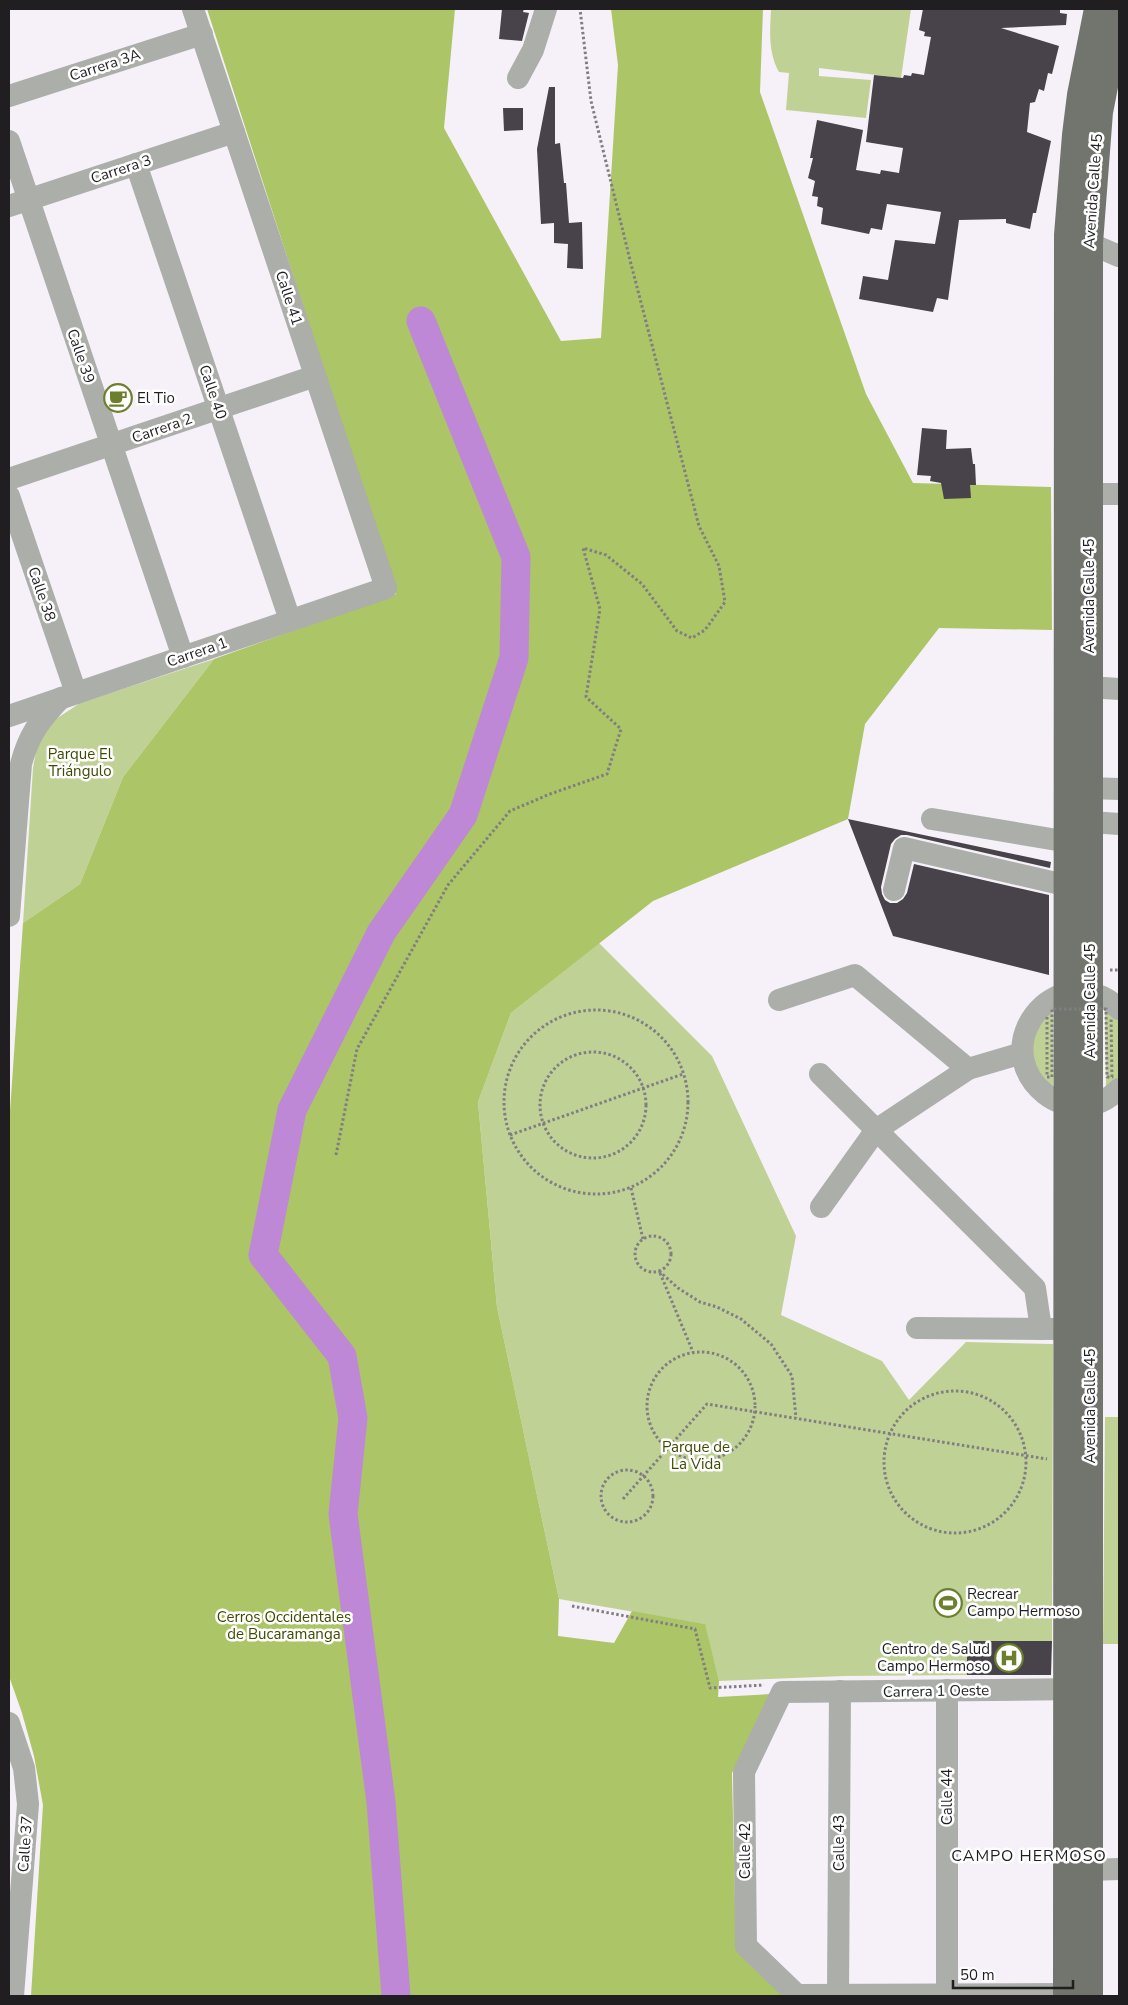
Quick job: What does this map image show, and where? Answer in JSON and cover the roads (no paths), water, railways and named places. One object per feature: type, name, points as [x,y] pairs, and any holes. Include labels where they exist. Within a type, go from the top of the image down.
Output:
[{"type":"main road","name":"Avenida Calle 45","points":[[1079,993],[1069,886],[1069,842],[1079,686],[1078,239],[1099,112],[1111,10]]},
{"type":"main road","name":"Avenida Calle 45","points":[[1074,1996],[1079,1689],[1079,993],[1090,822],[1090,788],[1079,686]]},
{"type":"main road","name":"Avenida Calle 45","points":[[1074,1996],[1090,1870],[1079,1689],[1068,1329],[1079,1105]]},
{"type":"street","name":"Calle 41","points":[[193,9],[386,588]]},
{"type":"street","points":[[518,78],[533,50],[546,9]]},
{"type":"street","name":"Carrera 3A","points":[[9,96],[202,34]]},
{"type":"street","name":"Carrera 3","points":[[19,203],[234,132]]},
{"type":"street","name":"Calle 39","points":[[9,141],[19,203],[111,445],[183,657]]},
{"type":"street","name":"Calle 40","points":[[136,164],[290,620]]},
{"type":"street","points":[[1078,239],[1119,256]]},
{"type":"street","name":"Carrera 2","points":[[9,479],[315,376]]},
{"type":"street","points":[[1079,494],[1119,494]]},
{"type":"street","name":"Calle 38","points":[[9,496],[69,695]]},
{"type":"street","name":"Carrera 1","points":[[9,716],[386,588]]},
{"type":"street","points":[[1079,686],[1119,689]]},
{"type":"street","points":[[9,916],[12,827],[21,764],[27,742],[38,724],[69,695]]},
{"type":"street","points":[[1090,788],[1119,789]]},
{"type":"street","points":[[932,819],[1069,842]]},
{"type":"street","points":[[1090,822],[1119,824]]},
{"type":"street","points":[[894,890],[904,848],[1069,886]]},
{"type":"street","points":[[779,1000],[855,975],[968,1069]]},
{"type":"street","points":[[1115,1013],[1102,996],[1079,993],[1056,997],[1044,1004],[1034,1014],[1025,1032],[1022,1053],[1025,1068],[1033,1082],[1044,1094],[1057,1102],[1079,1105],[1101,1102],[1119,1089]]},
{"type":"street","points":[[821,1207],[876,1130],[968,1069],[1022,1053]]},
{"type":"street","points":[[820,1074],[1035,1288],[1041,1329]]},
{"type":"street","points":[[917,1328],[1068,1329]]},
{"type":"street","name":"Carrera 1 Oeste","points":[[782,1692],[1079,1689]]},
{"type":"street","name":"Calle 44","points":[[947,1690],[947,1994]]},
{"type":"street","name":"Calle 42","points":[[782,1692],[744,1772],[746,1946],[797,1995],[838,1995]]},
{"type":"street","name":"Calle 43","points":[[838,1995],[840,1692]]},
{"type":"street","name":"Calle 37","points":[[9,1723],[24,1768],[28,1804],[18,1819],[14,1926],[14,1996]]},
{"type":"street","points":[[1090,1870],[1119,1869]]},
{"type":"street","points":[[838,1995],[1074,1996]]},
{"type":"waterway","points":[[396,1996],[381,1802],[343,1514],[353,1418],[342,1356],[263,1255],[292,1110],[381,933],[463,815],[514,658],[516,557],[421,321]]},
{"type":"place","name":"El Tio","points":[[118,398]]},
{"type":"place","name":"Recrear Campo Hermoso","points":[[948,1603]]},
{"type":"place","name":"Centro de Salud Campo Hermoso","points":[[1009,1658]]},
{"type":"district","name":"CAMPO HERMOSO","points":[[1029,1855]]},
{"type":"park label","name":"Parque El Triángulo","points":[[80,762]]},
{"type":"park label","name":"Parque de La Vida","points":[[696,1456]]},
{"type":"park label","name":"Cerros Occidentales de Bucaramanga","points":[[284,1626]]}]
